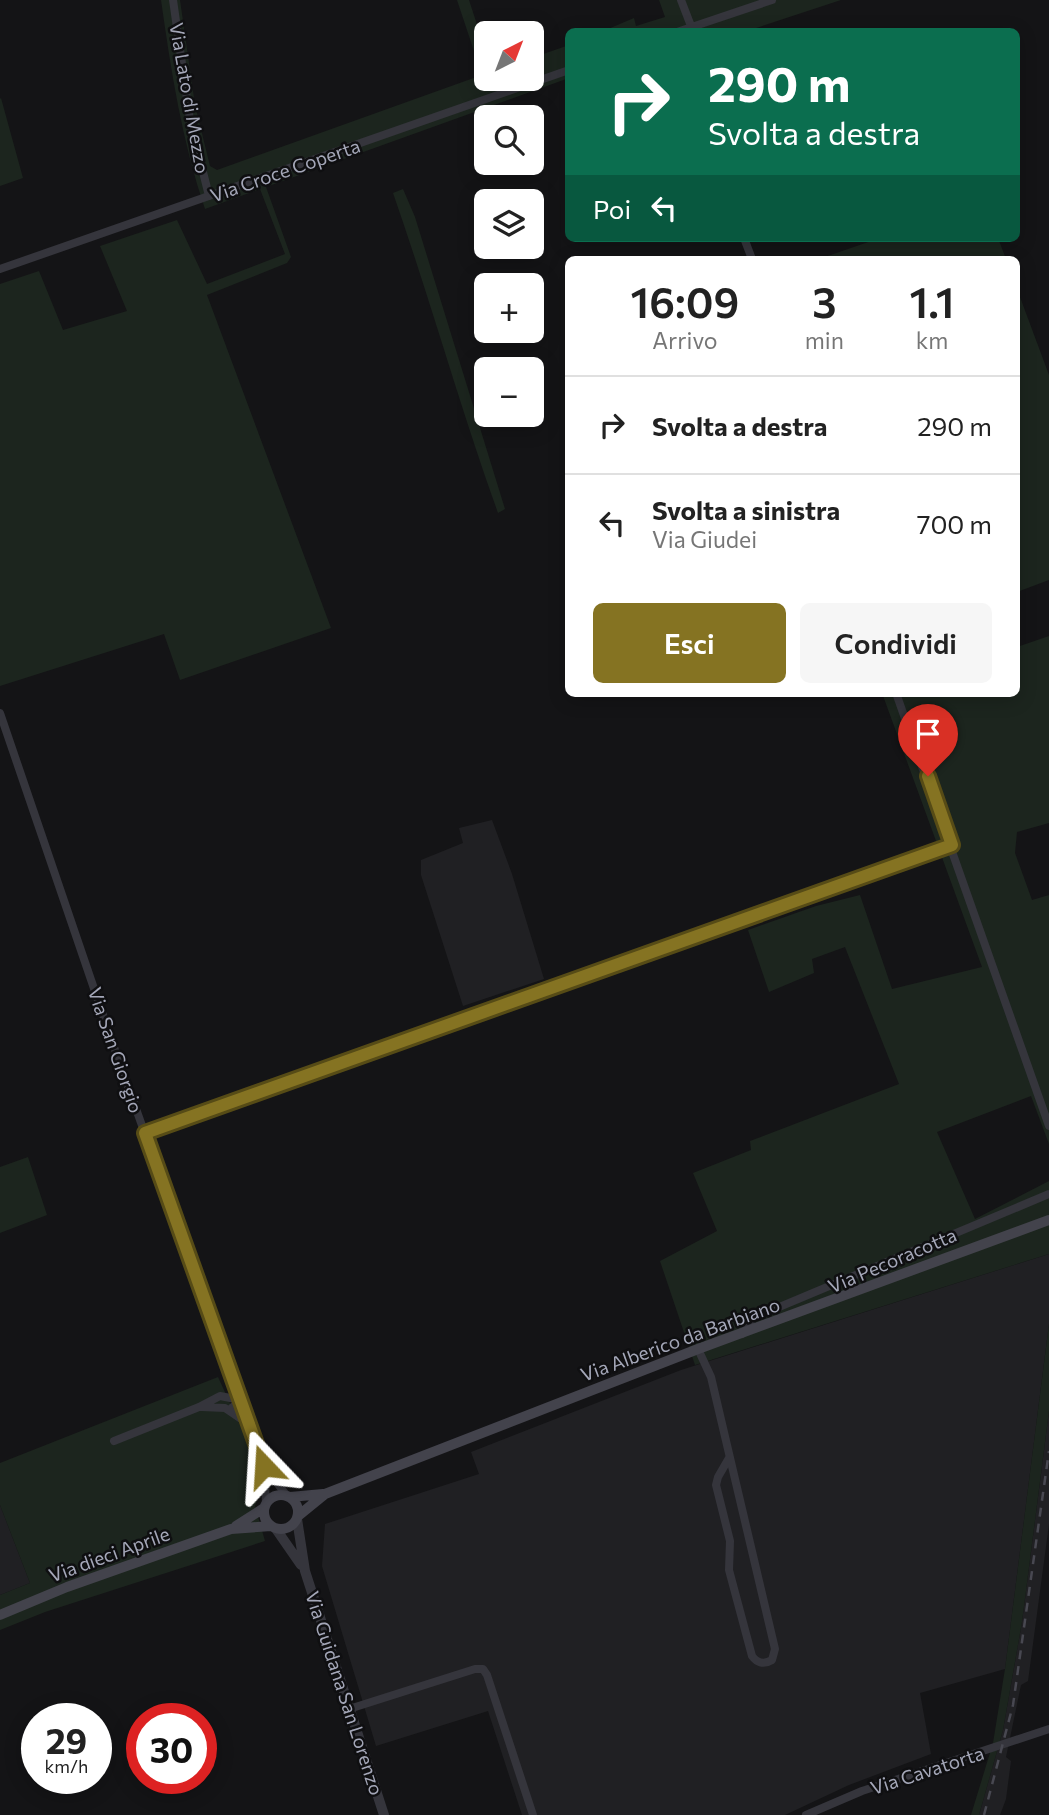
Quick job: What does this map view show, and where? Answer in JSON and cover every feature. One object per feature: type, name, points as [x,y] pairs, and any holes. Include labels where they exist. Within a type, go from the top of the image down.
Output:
[{"type":"main road","name":"Via Alberico da Barbiano","points":[[289,1496],[326,1494],[698,1349],[1049,1220]]},
{"type":"main road","name":"Via Alberico da Barbiano","points":[[298,1518],[326,1494]]},
{"type":"main road","points":[[275,1496],[289,1496],[297,1505],[298,1518],[290,1527],[274,1527],[265,1518],[265,1506],[275,1496]]},
{"type":"main road","name":"Via dieci Aprile","points":[[0,1615],[66,1587],[230,1529],[265,1506]]},
{"type":"main road","name":"Via dieci Aprile","points":[[230,1529],[274,1527]]},
{"type":"street","name":"Via Lato di Mezzo","points":[[173,0],[190,120],[209,197]]},
{"type":"street","points":[[681,0],[691,26]]},
{"type":"street","points":[[686,28],[772,0]]},
{"type":"street","name":"Via Croce Coperta","points":[[0,269],[565,72]]},
{"type":"street","points":[[898,697],[1049,1126]]},
{"type":"street","name":"Via San Giorgio","points":[[0,713],[145,1133],[264,1466],[265,1506]]},
{"type":"street","points":[[145,1133],[952,845]]},
{"type":"street","name":"Via Pecoracotta","points":[[742,1334],[753,1318],[1049,1194]]},
{"type":"street","points":[[698,1349],[711,1377],[775,1649],[772,1660],[765,1663],[752,1656],[729,1570],[730,1541],[716,1485],[729,1458]]},
{"type":"street","points":[[114,1441],[220,1396],[227,1391],[233,1377]]},
{"type":"street","points":[[220,1396],[241,1400]]},
{"type":"street","points":[[229,1410],[241,1400]]},
{"type":"street","points":[[199,1407],[218,1406],[229,1410],[250,1426]]},
{"type":"street","name":"Via San Giorgio","points":[[264,1466],[289,1496]]},
{"type":"street","points":[[298,1518],[305,1571]]},
{"type":"street","points":[[274,1527],[305,1571]]},
{"type":"street","name":"Via Guidana San Lorenzo","points":[[305,1571],[384,1815]]},
{"type":"street","points":[[349,1709],[475,1669],[483,1669],[533,1815]]},
{"type":"street","name":"Via Cavatorta","points":[[806,1815],[862,1791],[1049,1729]]},
{"type":"shaded area","points":[[161,0],[180,0],[195,105],[210,166],[217,170],[474,78],[474,91],[533,91],[494,105],[474,105],[474,112],[266,187],[291,257],[287,263],[207,295],[331,628],[180,680],[164,634],[0,686],[0,284],[39,271],[63,330],[127,311],[100,246],[177,220],[207,284],[285,254],[260,189],[205,209],[184,132]]},
{"type":"shaded area","points":[[457,0],[469,0],[476,21],[474,51]]},
{"type":"shaded area","points":[[659,0],[841,0],[756,28],[610,28],[634,18],[636,26],[665,17]]},
{"type":"shaded area","points":[[565,46],[565,79],[544,87],[544,54]]},
{"type":"shaded area","points":[[0,99],[23,178],[0,186]]},
{"type":"shaded area","points":[[403,189],[415,217],[474,408],[474,427],[480,427],[505,509],[498,513],[420,273],[393,193]]},
{"type":"shaded area","points":[[868,242],[1000,242],[1005,256],[828,256]]},
{"type":"shaded area","points":[[1020,297],[1049,375],[1049,580],[1020,591]]},
{"type":"shaded area","points":[[1049,636],[1049,823],[1017,832],[1015,853],[1032,900],[1049,895],[1049,1144],[1031,1096],[937,1132],[975,1219],[1049,1181],[1049,1254],[695,1365],[660,1261],[717,1231],[693,1173],[751,1150],[750,1141],[899,1084],[845,947],[812,959],[814,973],[769,992],[748,930],[816,906],[860,895],[892,989],[982,967],[883,697],[1020,697],[1020,646]]},
{"type":"shaded area","points":[[492,820],[512,874],[544,979],[463,1006],[421,875],[421,860],[463,843],[459,828]]},
{"type":"shaded area","points":[[28,1157],[47,1215],[0,1233],[0,1167]]},
{"type":"shaded area","points":[[1049,1254],[1049,1324],[1005,1669],[920,1693],[931,1754],[849,1785],[785,1815],[522,1815],[488,1711],[376,1746],[322,1566],[325,1524],[479,1474],[471,1452],[681,1370]]},
{"type":"shaded area","points":[[1049,1324],[1049,1411],[1022,1622],[1003,1730],[979,1815],[971,1815],[993,1743],[1005,1669]]},
{"type":"shaded area","points":[[218,1377],[246,1438],[258,1474],[260,1493],[255,1506],[265,1541],[45,1612],[0,1630],[0,1595],[30,1583],[0,1505],[0,1463]]},
{"type":"shaded area","points":[[1049,1411],[1049,1524],[1028,1681],[1021,1685],[1006,1757],[1011,1761],[1006,1799],[1000,1815],[979,1815],[1003,1730],[1022,1622]]},
{"type":"shaded area","points":[[0,1505],[30,1583],[0,1595]]},
{"type":"railway","points":[[984,1815],[1013,1705],[1049,1451]]},
{"type":"route","points":[[264,1466],[145,1133],[952,845],[928,776]]}]
